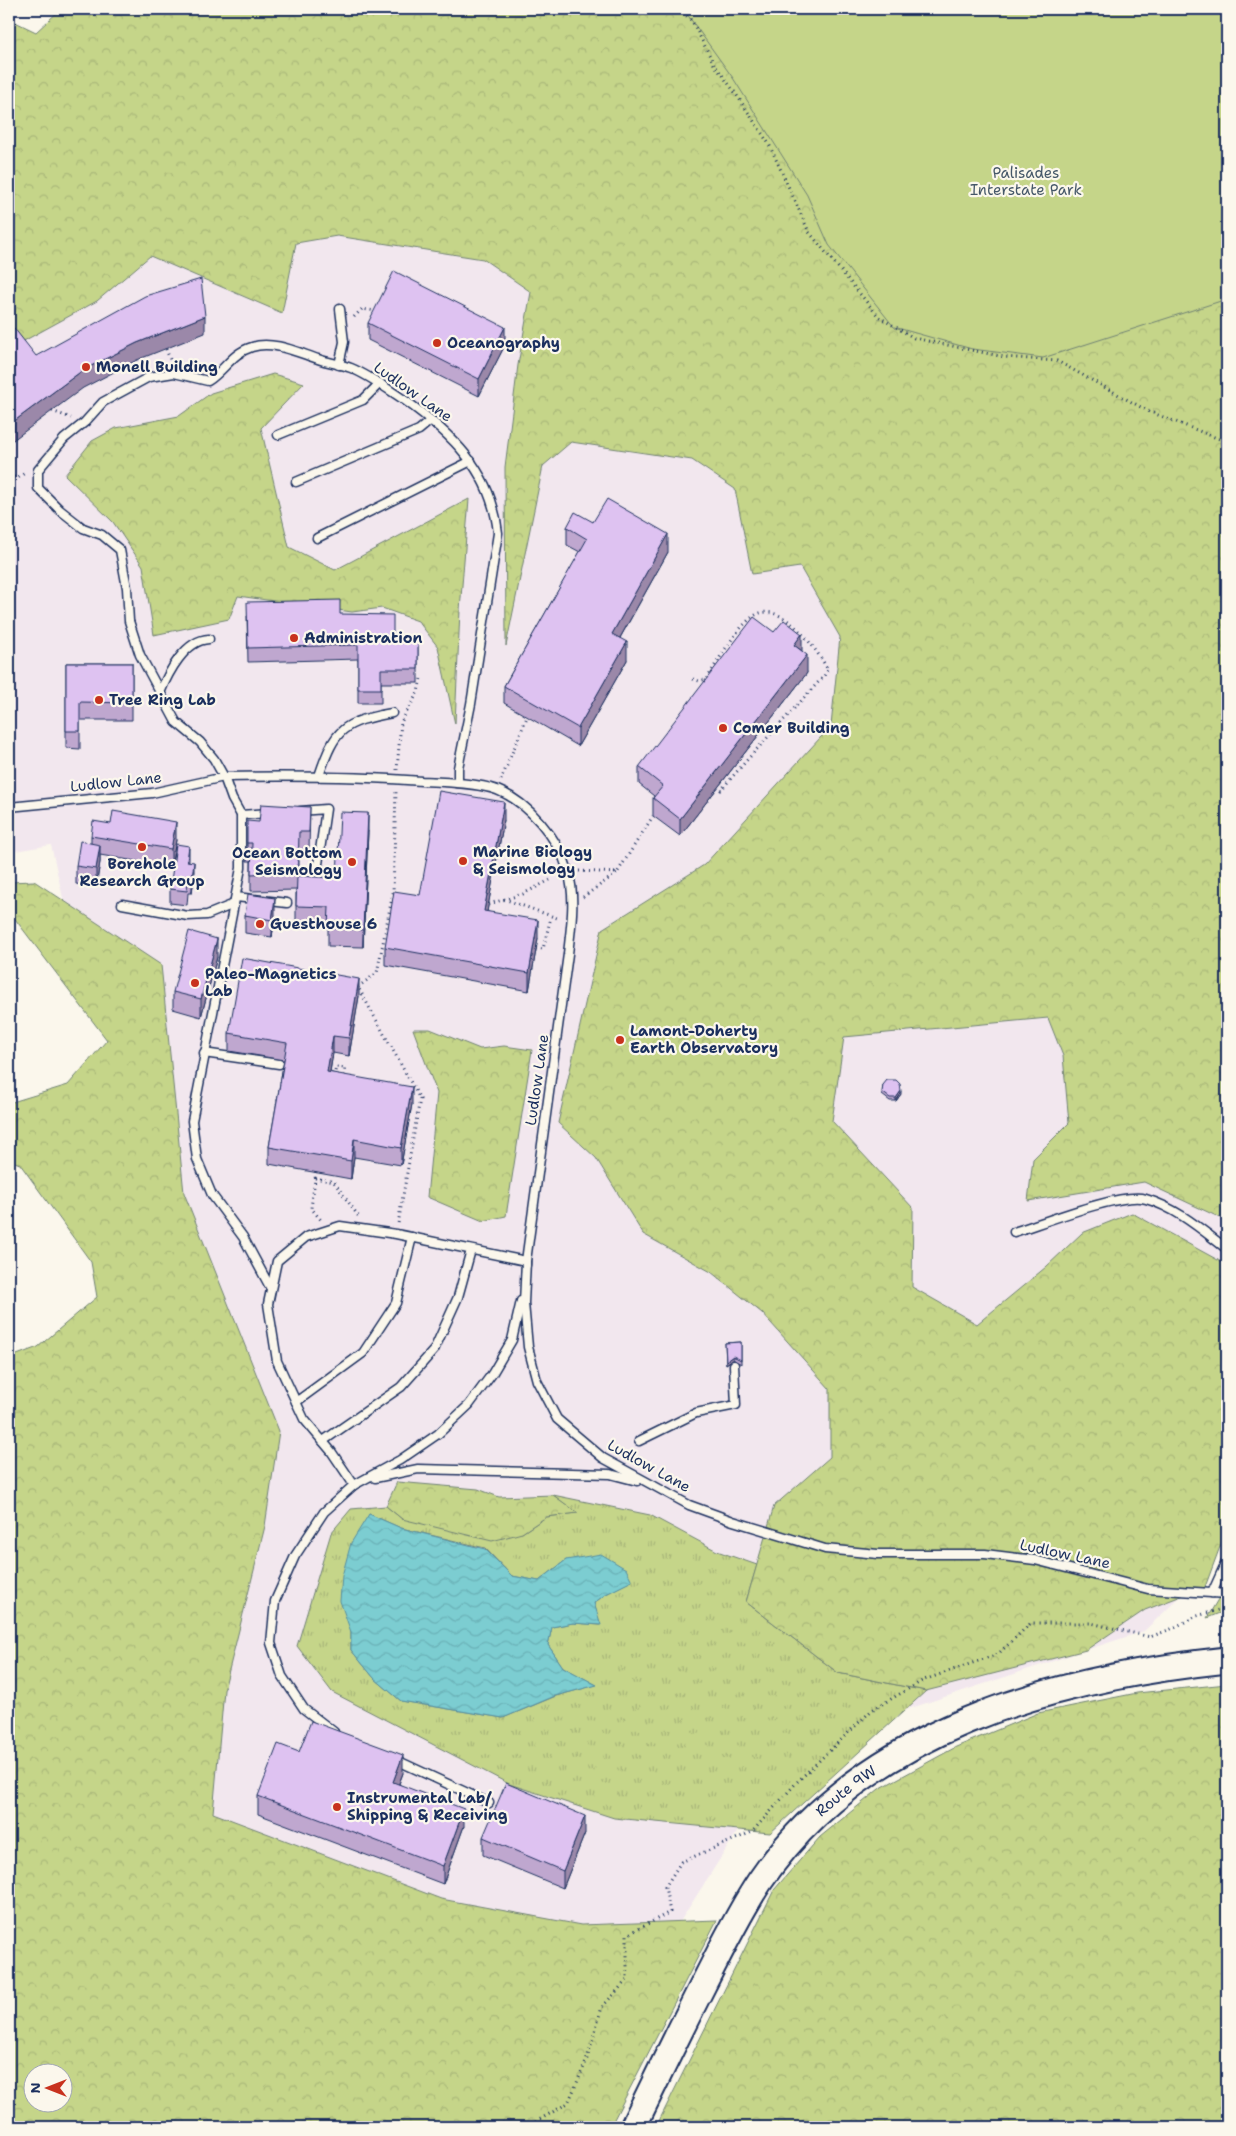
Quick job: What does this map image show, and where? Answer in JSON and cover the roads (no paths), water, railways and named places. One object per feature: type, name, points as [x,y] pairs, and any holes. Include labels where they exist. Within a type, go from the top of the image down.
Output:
[{"type":"main road","name":"Route 9W","points":[[633,2127],[714,1963],[751,1896],[793,1840],[838,1796],[870,1772],[906,1750],[955,1726],[1000,1708],[1090,1683],[1147,1671],[1224,1660]]},
{"type":"lane","points":[[339,365],[344,342],[340,309]]},
{"type":"lane","name":"Ludlow Lane","points":[[224,777],[214,759],[200,742],[176,722],[140,655],[129,621],[127,588],[120,550],[102,535],[84,528],[60,510],[38,488],[38,470],[64,439],[85,422],[103,402],[149,377],[174,373],[208,380],[219,373],[234,355],[254,346],[277,346],[350,368],[380,384],[430,420],[456,442],[471,461],[491,501],[498,533],[471,704],[458,768],[458,783]]},
{"type":"lane","points":[[278,435],[363,400],[380,384]]},
{"type":"lane","points":[[296,482],[419,430],[430,420]]},
{"type":"lane","points":[[317,538],[471,461]]},
{"type":"lane","points":[[160,693],[171,670],[190,647],[204,639],[209,639]]},
{"type":"lane","points":[[320,776],[328,749],[338,733],[354,722],[392,713]]},
{"type":"lane","name":"Ludlow Lane","points":[[9,807],[152,794],[224,777],[320,776],[458,783],[497,790],[530,810],[554,839],[568,870],[573,905],[526,1261],[524,1303],[528,1347],[537,1381],[557,1420],[602,1458],[690,1505],[733,1521],[825,1548],[878,1554],[985,1554],[1035,1560],[1148,1588],[1227,1594]]},
{"type":"lane","points":[[224,777],[232,799],[241,815],[241,868],[192,1120],[197,1159],[212,1195],[243,1237],[270,1287]]},
{"type":"lane","points":[[288,812],[326,809],[316,878]]},
{"type":"lane","points":[[241,815],[279,812]]},
{"type":"lane","points":[[122,904],[188,916],[207,915],[235,901],[287,903]]},
{"type":"lane","points":[[204,1052],[279,1064]]},
{"type":"lane","points":[[1014,1232],[1112,1200],[1144,1198],[1179,1214],[1227,1249]]},
{"type":"lane","points":[[342,1738],[304,1709],[282,1676],[271,1643],[275,1601],[295,1556],[324,1512],[354,1485],[400,1460],[438,1434],[468,1405],[492,1374],[512,1340],[521,1303],[526,1261],[396,1234],[340,1226],[306,1237],[277,1261],[270,1287],[268,1304],[277,1361],[304,1419],[323,1441],[354,1485]]},
{"type":"lane","points":[[296,1402],[363,1352],[396,1303],[412,1238]]},
{"type":"lane","points":[[323,1441],[401,1388],[434,1350],[458,1297],[471,1250]]},
{"type":"lane","points":[[639,1441],[696,1413],[736,1405],[734,1366]]},
{"type":"lane","points":[[354,1485],[385,1474],[418,1469],[610,1474],[648,1483]]},
{"type":"lane","points":[[1212,1593],[1227,1560]]},
{"type":"lane","points":[[382,1754],[489,1803]]},
{"type":"water","points":[[369,1514],[401,1528],[485,1549],[512,1576],[539,1581],[566,1560],[601,1554],[626,1569],[632,1581],[606,1594],[594,1603],[601,1625],[573,1623],[552,1627],[548,1645],[563,1667],[597,1685],[555,1696],[503,1718],[401,1701],[374,1678],[351,1650],[351,1632],[340,1601],[342,1576],[351,1543]]},
{"type":"place","name":"Oceanography","points":[[437,343]]},
{"type":"place","name":"Monell Building","points":[[86,367]]},
{"type":"place","name":"Administration","points":[[294,638]]},
{"type":"place","name":"Tree Ring Lab","points":[[99,700]]},
{"type":"place","name":"Comer Building","points":[[723,728]]},
{"type":"place","name":"Borehole Research Group","points":[[142,847]]},
{"type":"place","name":"Marine Biology & Seismology","points":[[463,861]]},
{"type":"place","name":"Ocean Bottom Seismology","points":[[352,862]]},
{"type":"place","name":"Guesthouse 6","points":[[260,924]]},
{"type":"place","name":"Paleo-Magnetics Lab","points":[[195,983]]},
{"type":"place","name":"Lamont-Doherty Earth Observatory","points":[[620,1040]]},
{"type":"place","name":"Instrumental Lab/ Shipping & Receiving","points":[[337,1807]]},
{"type":"park label","name":"Palisades Interstate Park","points":[[1026,182]]}]
